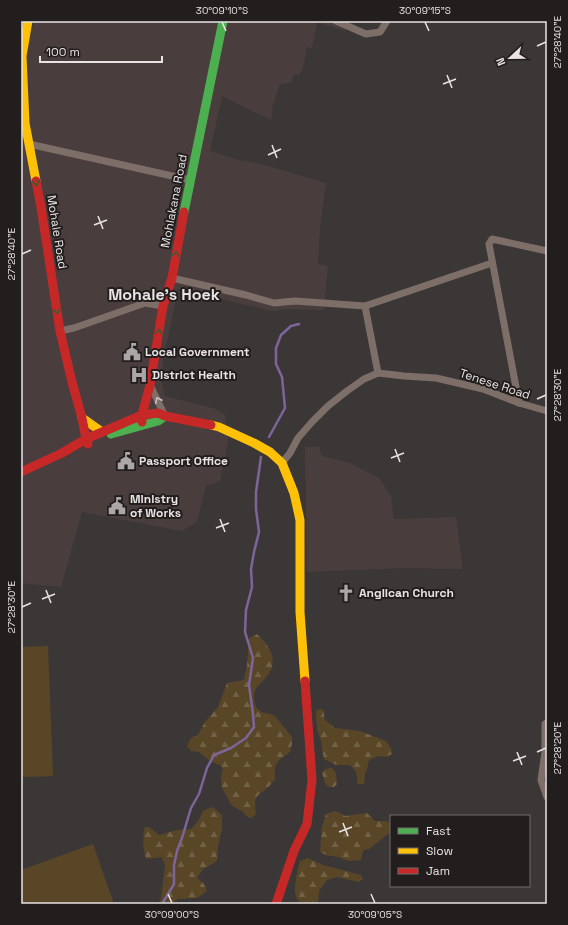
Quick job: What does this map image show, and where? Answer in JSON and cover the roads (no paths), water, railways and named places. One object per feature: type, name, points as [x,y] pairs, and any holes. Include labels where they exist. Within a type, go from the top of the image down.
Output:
[{"type":"main road","name":"Mohale Road","points":[[28,21],[22,55],[25,123],[41,208],[60,331],[87,441]]},
{"type":"main road","name":"Mohlakana Road","points":[[143,425],[142,415],[150,385],[163,306],[172,278],[190,180],[223,21]]},
{"type":"main road","points":[[87,441],[102,432],[142,415],[158,413],[165,416],[219,427],[270,452],[282,463],[294,493],[300,520],[300,612],[312,780],[306,824],[294,851],[276,904]]},
{"type":"main road","points":[[21,472],[62,453],[71,447],[158,421],[165,416]]},
{"type":"main road","points":[[82,418],[102,432]]},
{"type":"street","points":[[336,21],[366,34],[380,32],[386,21]]},
{"type":"street","points":[[29,144],[190,180]]},
{"type":"street","points":[[519,404],[489,244],[492,239],[547,251]]},
{"type":"street","points":[[172,278],[274,303],[296,301],[365,306],[492,262]]},
{"type":"street","points":[[60,331],[74,328],[145,303],[163,306]]},
{"type":"street","points":[[282,463],[290,453],[298,438],[328,406],[364,380],[378,373],[365,306]]},
{"type":"street","name":"Tenese Road","points":[[378,373],[436,378],[483,389],[519,404],[547,411]]},
{"type":"street","points":[[150,385],[165,416]]},
{"type":"street","points":[[547,723],[545,724],[545,752],[541,780],[547,797]]},
{"type":"waterway","points":[[269,437],[285,408],[282,377],[276,364],[276,348],[281,335],[291,326],[299,324]]},
{"type":"waterway","points":[[162,904],[174,884],[174,865],[177,851],[191,808],[199,794],[207,768],[214,755],[231,748],[246,738],[254,727],[249,685],[253,658],[245,632],[246,610],[252,587],[251,569],[259,532],[256,509],[256,492],[261,457]]},
{"type":"place","name":"Local Government","points":[[132,352]]},
{"type":"place","name":"District Health","points":[[139,375]]},
{"type":"place","name":"Passport Office","points":[[126,461]]},
{"type":"place","name":"Ministry of Works","points":[[117,506]]},
{"type":"place","name":"Anglican Church","points":[[346,593]]},
{"type":"district","name":"Mohale's Hoek","points":[[164,294]]}]
